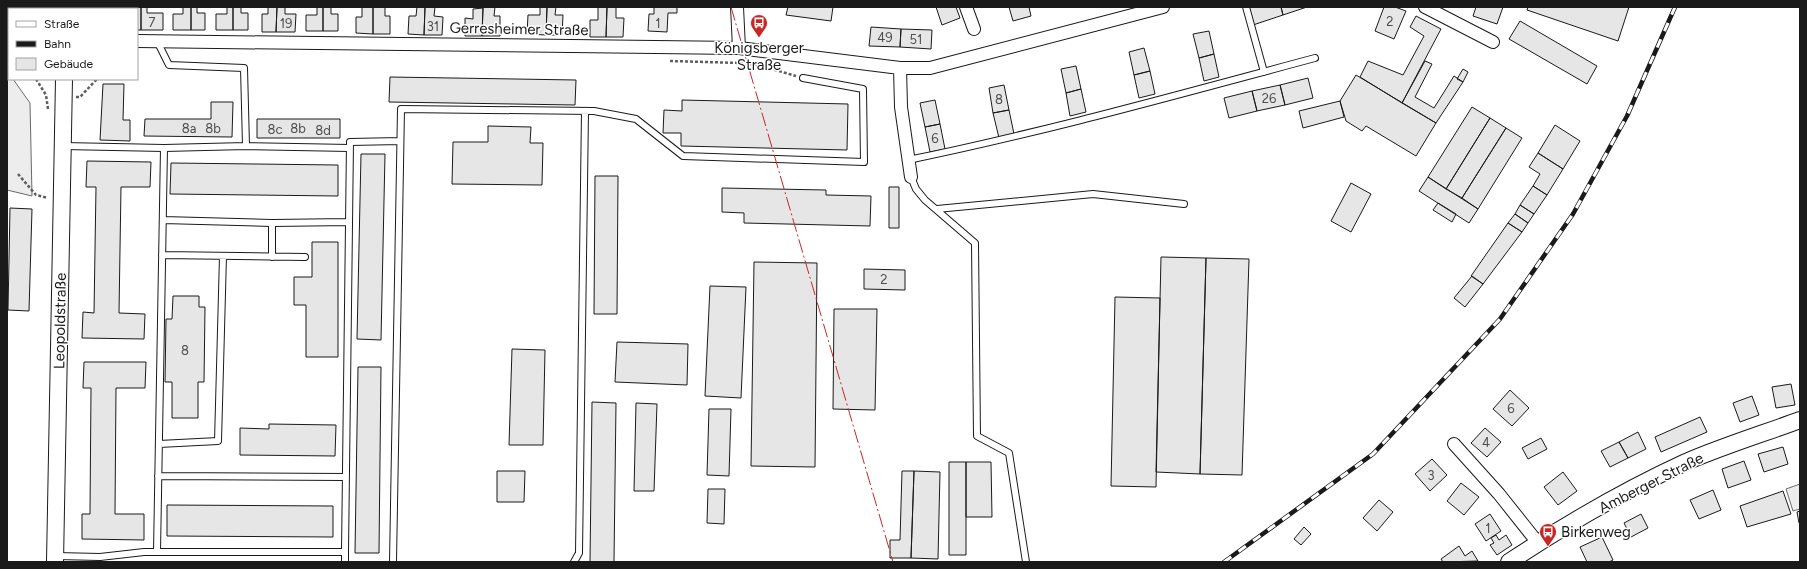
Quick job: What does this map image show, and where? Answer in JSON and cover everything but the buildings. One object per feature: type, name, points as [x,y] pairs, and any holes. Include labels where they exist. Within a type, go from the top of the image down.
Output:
[{"type":"street","points":[[737,7],[739,48]]},
{"type":"street","points":[[966,7],[974,30]]},
{"type":"street","name":"Gerresheimer Straße","points":[[138,41],[739,48],[900,68],[930,68],[1163,7]]},
{"type":"street","points":[[1425,7],[1493,42]]},
{"type":"street","points":[[900,68],[901,107],[911,177]]},
{"type":"street","name":"Leopoldstraße","points":[[55,559],[64,80]]},
{"type":"street","name":"Amberger Straße","points":[[1509,562],[1538,543],[1625,493],[1687,462],[1800,420]]},
{"type":"street","points":[[1454,444],[1499,494],[1538,543]]},
{"type":"lane","points":[[1246,7],[1264,72]]},
{"type":"lane","points":[[157,41],[169,64],[244,68],[246,146]]},
{"type":"lane","points":[[908,160],[980,145],[1315,58]]},
{"type":"lane","points":[[393,562],[401,108],[594,111],[636,119],[683,156],[864,162],[863,90],[803,78]]},
{"type":"lane","points":[[574,562],[579,554],[585,111]]},
{"type":"lane","points":[[345,562],[350,142],[400,141]]},
{"type":"lane","points":[[63,146],[164,148],[246,146],[350,148]]},
{"type":"lane","points":[[157,552],[164,148]]},
{"type":"lane","points":[[911,177],[916,189],[925,200],[975,243],[977,436],[1009,453],[1026,562]]},
{"type":"lane","points":[[937,209],[1093,194],[1184,204]]},
{"type":"lane","points":[[163,220],[272,223],[349,222]]},
{"type":"lane","points":[[272,223],[272,257]]},
{"type":"lane","points":[[162,256],[305,257]]},
{"type":"lane","points":[[159,444],[218,441],[223,256]]},
{"type":"lane","points":[[158,476],[346,477]]},
{"type":"lane","points":[[55,559],[157,552],[345,552]]},
{"type":"path","points":[[670,62],[752,64],[803,78]]},
{"type":"path","points":[[18,174],[36,195],[48,198]]},
{"type":"shaded area","points":[[7,70],[8,80],[14,80],[30,103],[32,196],[7,190]]},
{"type":"shaded area","points":[[1800,484],[1800,509],[1793,511],[1786,489]]},
{"type":"railway","points":[[1224,562],[1373,454],[1500,319],[1573,214],[1627,116],[1675,7]]},
{"type":"power","points":[[731,7],[893,562]]},
{"type":"place","name":"Königsberger Straße","points":[[759,38]]},
{"type":"place","name":"Birkenweg","points":[[1548,547]]}]
